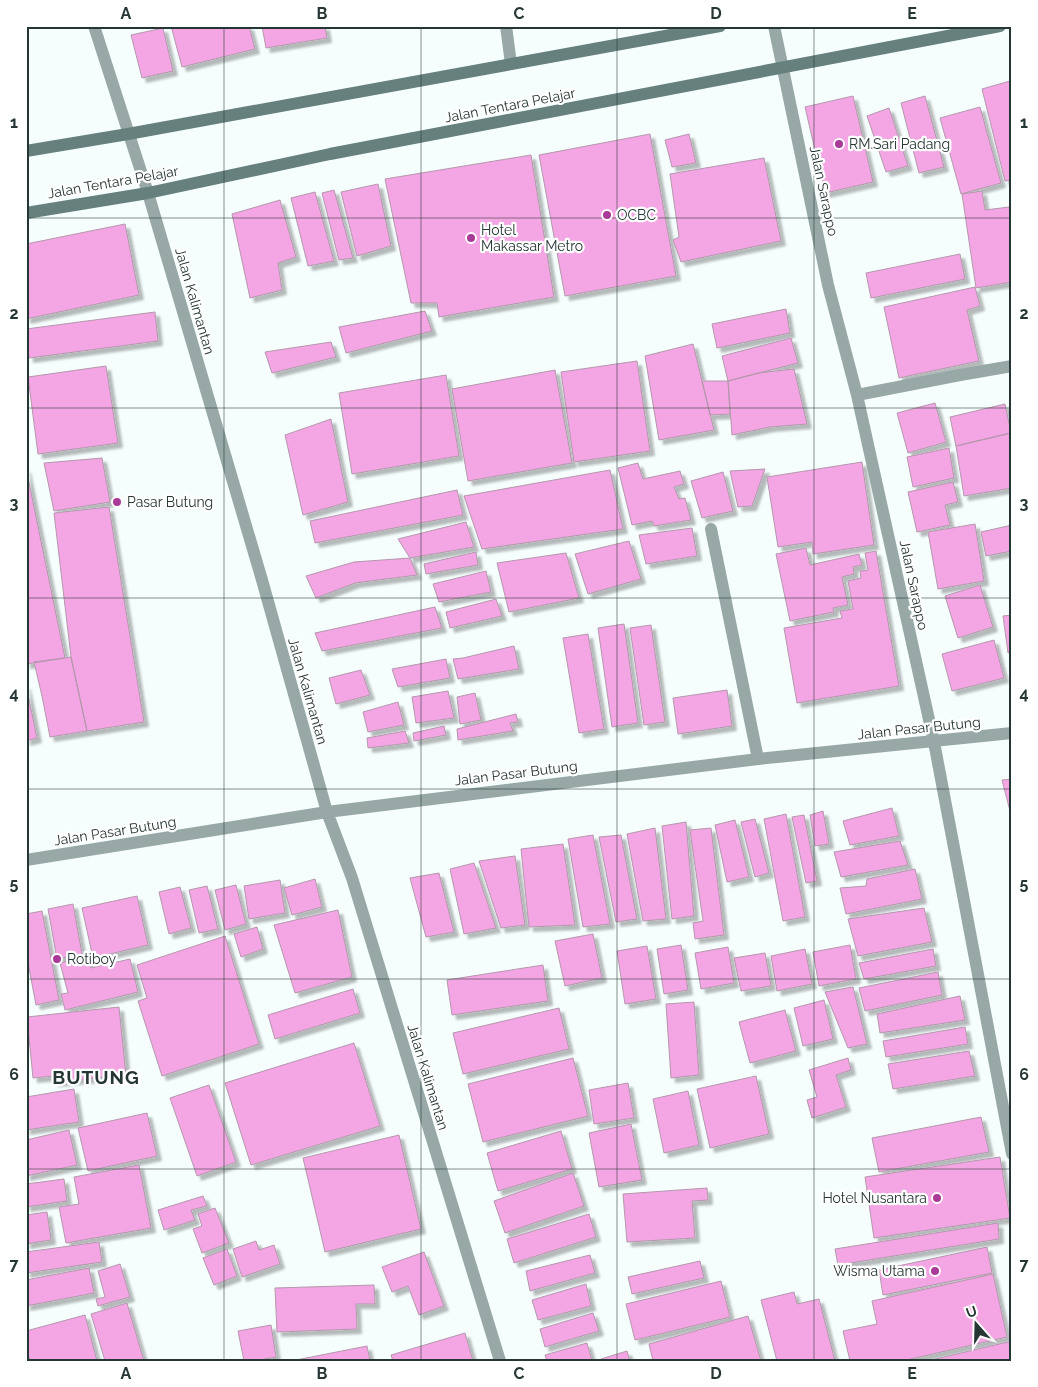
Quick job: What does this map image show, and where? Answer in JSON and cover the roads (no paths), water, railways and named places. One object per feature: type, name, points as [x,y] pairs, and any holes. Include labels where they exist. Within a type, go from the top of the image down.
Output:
[{"type":"main road","points":[[26,151],[720,26]]},
{"type":"main road","name":"Jalan Tentara Pelajar","points":[[26,213],[148,193],[330,154],[1000,26]]},
{"type":"street","name":"Jalan Kalimantan","points":[[94,26],[148,193],[262,580],[327,812],[354,888],[500,1361]]},
{"type":"street","points":[[506,26],[511,64]]},
{"type":"street","name":"Jalan Sarappo","points":[[774,26],[828,285],[857,395],[934,742],[1012,1154]]},
{"type":"street","points":[[857,395],[1012,366]]},
{"type":"street","points":[[711,529],[758,759]]},
{"type":"street","name":"Jalan Pasar Butung","points":[[26,860],[327,812],[758,759],[1012,733]]},
{"type":"place","name":"RM.Sari Padang","points":[[839,144]]},
{"type":"place","name":"OCBC","points":[[607,215]]},
{"type":"place","name":"Hotel Makassar Metro","points":[[471,238]]},
{"type":"place","name":"Pasar Butung","points":[[117,502]]},
{"type":"place","name":"Rotiboy","points":[[57,959]]},
{"type":"place","name":"Hotel Nusantara","points":[[937,1198]]},
{"type":"place","name":"Wisma Utama","points":[[935,1271]]},
{"type":"district","name":"BUTUNG","points":[[96,1077]]}]
